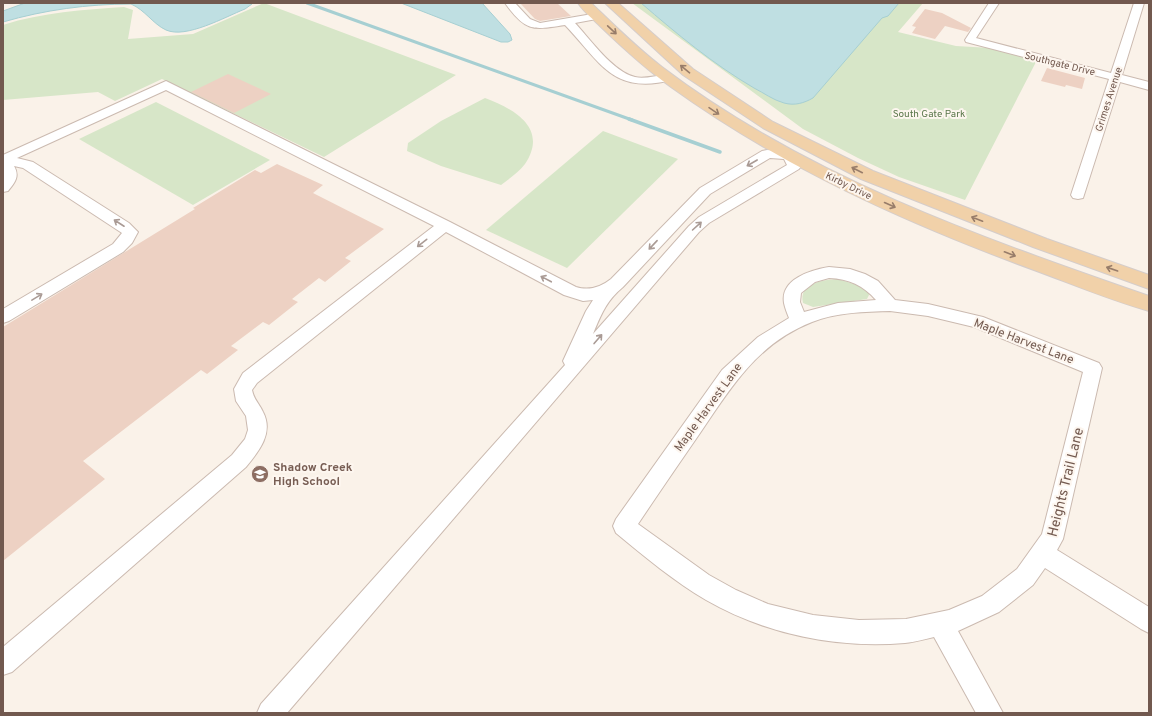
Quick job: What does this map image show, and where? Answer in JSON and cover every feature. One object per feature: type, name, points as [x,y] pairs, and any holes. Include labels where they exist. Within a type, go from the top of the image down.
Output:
[{"type":"main road","name":"Kirby Drive","points":[[584,3],[658,71],[717,113],[789,156],[851,187],[940,227],[1038,265],[1149,304]]},
{"type":"main road","name":"Kirby Drive","points":[[611,3],[688,72],[768,125],[867,175],[1040,244],[1149,282]]},
{"type":"main road","points":[[789,156],[807,145]]},
{"type":"street","points":[[510,3],[529,24],[534,26],[598,16]]},
{"type":"street","name":"Southgate Drive","points":[[994,3],[970,40],[1149,86]]},
{"type":"street","name":"Grimes Avenue","points":[[1078,195],[1139,3]]},
{"type":"street","points":[[568,21],[616,73],[628,80],[640,81],[668,78]]},
{"type":"street","points":[[3,160],[166,85],[445,225],[570,291],[583,294],[606,292]]},
{"type":"street","points":[[270,713],[564,379],[694,228],[704,220],[794,166],[789,156],[767,154],[705,191],[693,201],[617,283],[606,292],[594,312],[564,379]]},
{"type":"street","points":[[3,160],[11,172],[10,180],[3,188]]},
{"type":"street","points":[[3,160],[28,165],[124,226],[130,232],[127,239],[118,248],[3,316]]},
{"type":"street","points":[[732,175],[755,189]]},
{"type":"street","points":[[3,663],[239,461],[252,444],[258,430],[255,414],[245,401],[243,389],[250,378],[445,225]]},
{"type":"street","points":[[798,320],[793,309],[793,291],[802,282],[815,275],[823,273],[842,274],[861,280],[873,286],[890,305]]},
{"type":"street","name":"Maple Harvest Lane","points":[[624,526],[729,375],[739,363],[760,343],[779,330],[798,320],[836,309],[890,305],[928,310],[977,322],[1093,368]]},
{"type":"street","name":"Heights Trail Lane","points":[[624,526],[677,567],[727,599],[785,621],[822,629],[852,632],[884,632],[941,625],[972,614],[997,601],[1030,572],[1044,555],[1052,539],[1055,528],[1093,368]]},
{"type":"street","points":[[1044,555],[1149,621]]},
{"type":"street","points":[[941,625],[990,713]]},
{"type":"green space","points":[[264,3],[456,75],[324,157],[162,79],[115,101],[98,92],[3,100],[3,25],[48,14],[124,7],[133,10],[128,39],[193,34]]},
{"type":"green space","name":"South Gate Park","points":[[632,3],[923,3],[898,32],[956,46],[991,48],[1037,60],[965,200],[899,177],[858,158],[803,129]]},
{"type":"green space","points":[[485,98],[517,114],[531,130],[533,140],[531,151],[525,164],[517,173],[501,185],[441,166],[407,151],[408,143],[441,121]]},
{"type":"green space","points":[[156,102],[270,160],[193,205],[79,139]]},
{"type":"green space","points":[[603,131],[678,159],[567,268],[486,230]]},
{"type":"green space","points":[[838,279],[868,290],[869,295],[867,299],[813,307],[803,303],[802,296],[808,287],[826,280]]},
{"type":"water","points":[[25,3],[252,4],[245,9],[216,22],[184,32],[166,30],[131,4],[66,8],[3,22],[3,11]]},
{"type":"water","points":[[401,3],[482,3],[510,34],[512,40],[508,42],[501,42]]},
{"type":"water","points":[[641,3],[899,3],[888,16],[882,18],[813,98],[803,103],[792,104],[780,102],[772,98],[724,69]]},
{"type":"building","points":[[520,3],[557,3],[571,16],[540,21],[535,19]]},
{"type":"building","points":[[925,9],[942,13],[971,28],[968,32],[945,26],[935,39],[912,33],[916,27],[912,26]]},
{"type":"building","points":[[1047,68],[1085,78],[1082,89],[1066,85],[1065,87],[1041,81]]},
{"type":"building","points":[[228,74],[271,94],[234,113],[191,92]]},
{"type":"building","points":[[277,164],[323,185],[313,193],[384,229],[345,258],[351,261],[325,282],[319,278],[292,299],[298,302],[269,325],[263,322],[231,346],[238,350],[207,374],[201,370],[83,461],[105,479],[3,561],[3,327],[195,209],[193,208],[255,170],[261,173]]},
{"type":"waterway","points":[[307,3],[632,120]]},
{"type":"waterway","points":[[629,119],[720,152]]},
{"type":"place","name":"Shadow Creek High School","points":[[260,474]]}]
